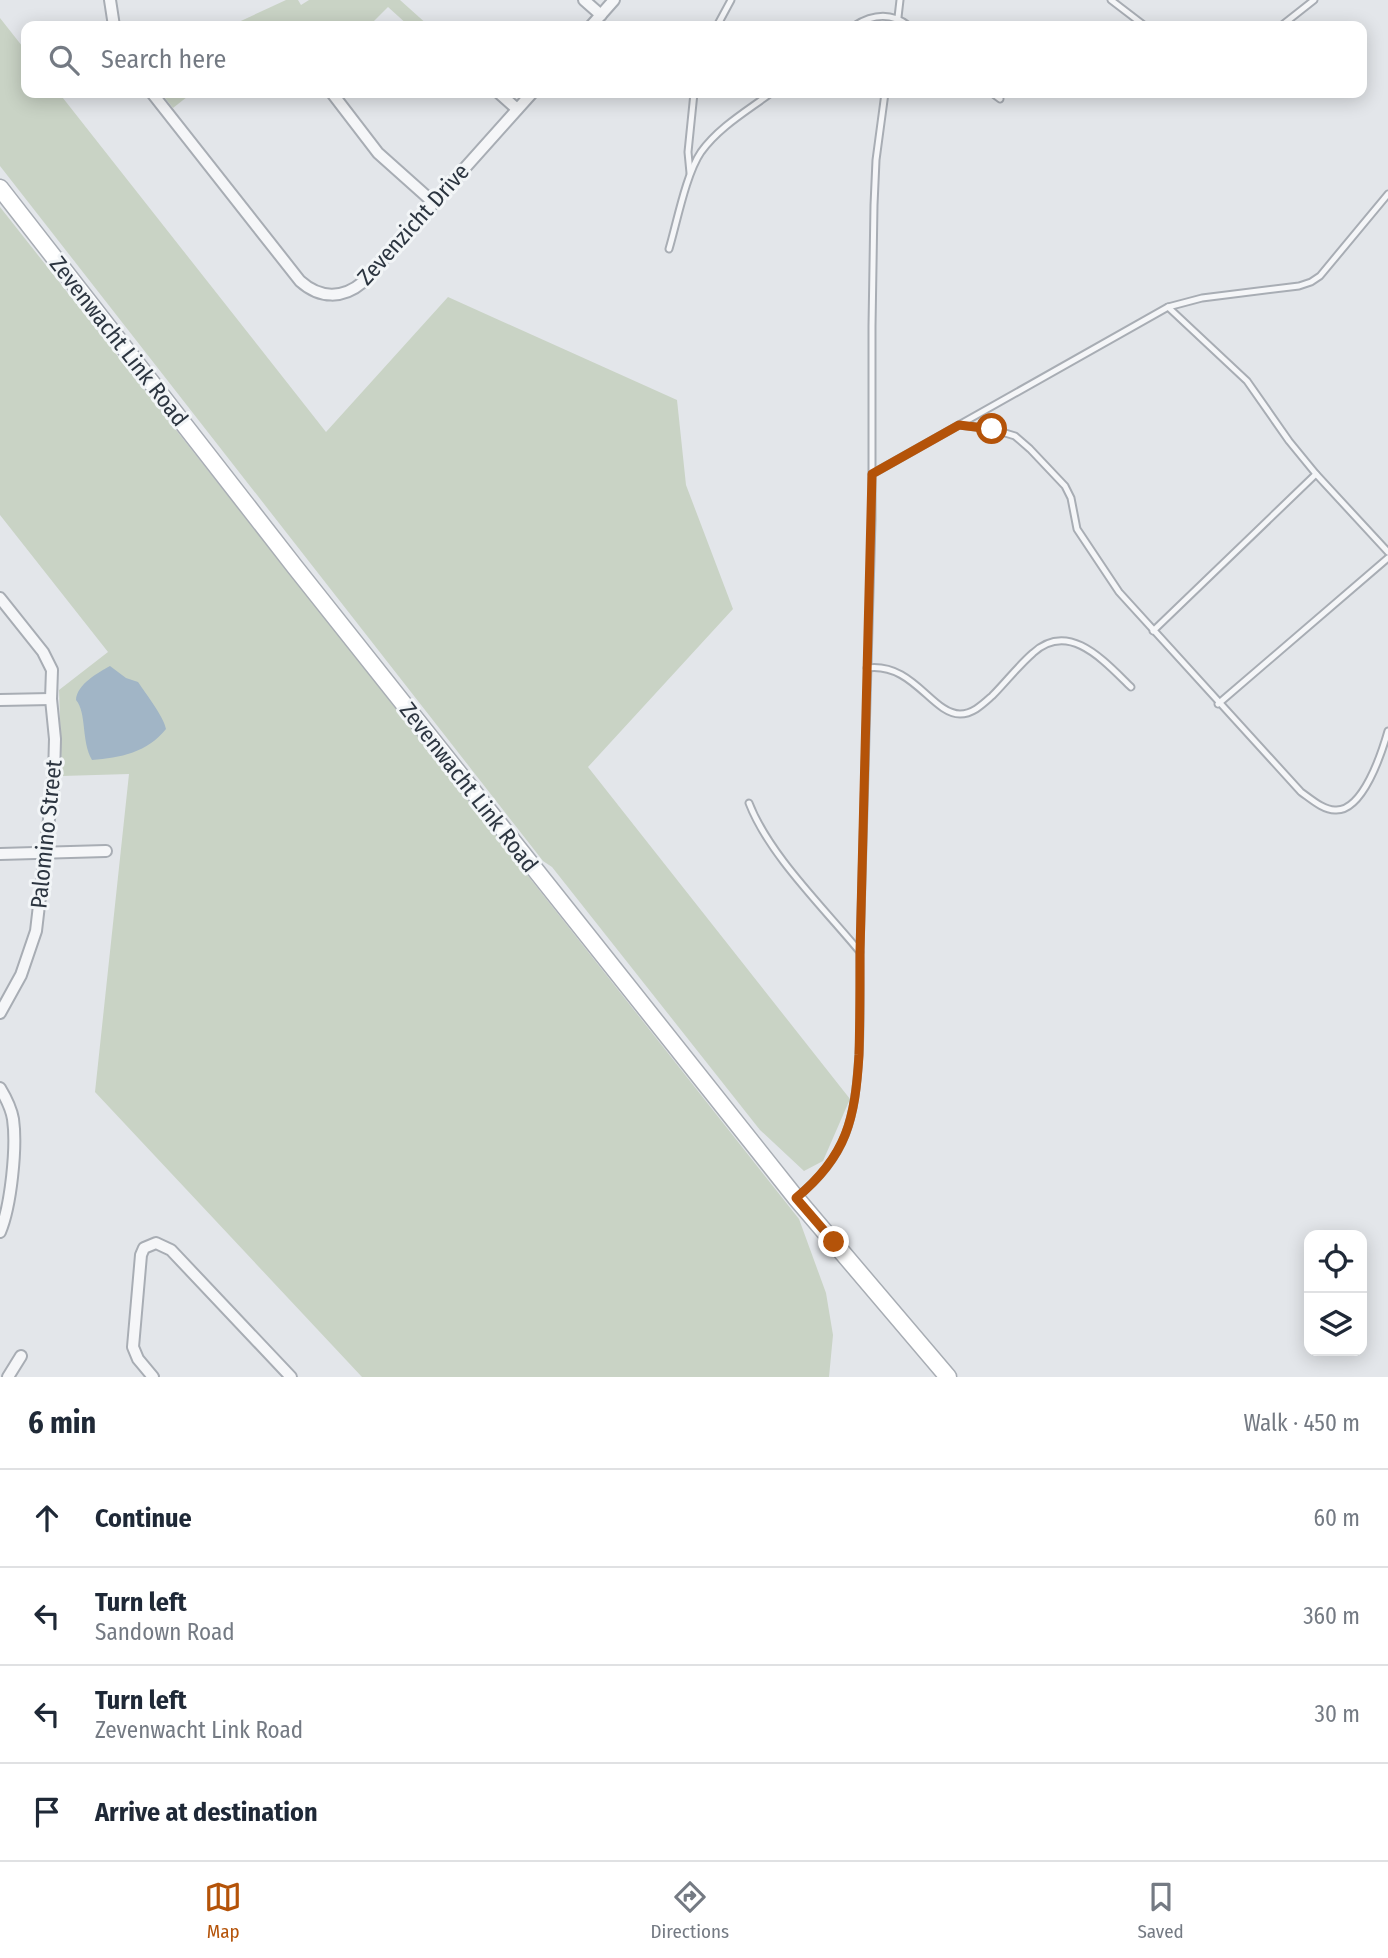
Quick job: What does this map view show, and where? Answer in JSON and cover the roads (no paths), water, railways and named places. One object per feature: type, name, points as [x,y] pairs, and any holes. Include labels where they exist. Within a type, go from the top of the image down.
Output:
[{"type":"street","points":[[110,0],[113,21]]},
{"type":"street","points":[[584,0],[601,15]]},
{"type":"street","points":[[596,21],[614,0]]},
{"type":"street","name":"Zevenzicht Drive","points":[[156,98],[300,281],[322,294],[339,295],[356,288],[527,98]]},
{"type":"street","points":[[336,98],[379,153],[434,203]]},
{"type":"street","points":[[505,98],[517,109]]},
{"type":"street","name":"Zevenwacht Link Road","points":[[0,188],[304,578],[796,1198],[948,1377]]},
{"type":"street","name":"Palomino Street","points":[[0,598],[49,661],[52,670],[51,699],[55,739],[54,776],[36,931],[21,975],[0,1013]]},
{"type":"street","points":[[0,700],[51,699]]},
{"type":"street","points":[[0,854],[106,851]]},
{"type":"street","points":[[0,1088],[11,1109],[13,1131],[9,1205],[0,1233]]},
{"type":"street","points":[[153,1377],[138,1359],[133,1341],[141,1255],[144,1248],[156,1243],[172,1250],[291,1377]]},
{"type":"street","points":[[8,1377],[21,1356]]},
{"type":"lane","points":[[720,21],[730,0]]},
{"type":"lane","points":[[898,21],[901,0]]},
{"type":"lane","points":[[1111,0],[1138,21]]},
{"type":"lane","points":[[1287,21],[1314,0]]},
{"type":"lane","points":[[866,21],[880,15],[903,21]]},
{"type":"lane","points":[[690,176],[688,152],[693,98]]},
{"type":"lane","points":[[669,249],[690,176],[699,155],[711,140],[765,98]]},
{"type":"lane","points":[[796,1198],[814,1183],[830,1163],[849,1126],[857,1085],[861,1018],[860,952],[872,474],[876,160],[884,98]]},
{"type":"lane","points":[[872,474],[1168,307],[1202,298],[1299,286],[1311,282],[1331,264],[1388,194]]},
{"type":"lane","points":[[1168,307],[1247,381],[1316,474],[1388,552]]},
{"type":"lane","points":[[959,425],[992,429],[1015,436],[1065,486],[1071,498],[1077,529],[1119,592],[1218,704],[1301,792],[1325,808],[1335,810],[1350,806],[1377,765],[1388,731]]},
{"type":"lane","points":[[1153,631],[1316,474]]},
{"type":"lane","points":[[1218,704],[1388,558]]},
{"type":"lane","points":[[867,668],[878,666],[899,673],[948,711],[959,714],[972,711],[983,704],[1034,652],[1046,643],[1057,640],[1069,641],[1086,648],[1131,687]]},
{"type":"lane","points":[[749,803],[755,818],[782,858],[860,952]]},
{"type":"water","points":[[110,666],[126,678],[138,682],[166,729],[151,743],[133,752],[92,760],[86,744],[82,712],[76,700],[77,694],[84,684]]}]
